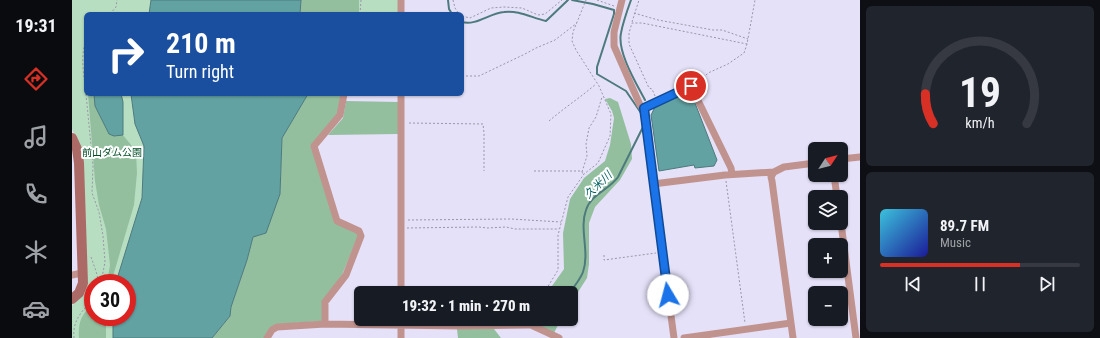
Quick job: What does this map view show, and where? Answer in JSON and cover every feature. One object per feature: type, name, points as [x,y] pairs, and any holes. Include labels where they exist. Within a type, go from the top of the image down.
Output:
[{"type":"street","points":[[401,0],[401,12]]},
{"type":"street","points":[[622,0],[614,32],[614,46],[640,105],[644,108],[674,338]]},
{"type":"street","points":[[644,108],[691,86],[731,168],[729,174]]},
{"type":"street","points":[[325,324],[325,302],[346,274],[361,236],[359,231],[337,221],[314,146],[340,115],[344,96]]},
{"type":"street","points":[[400,96],[401,286]]},
{"type":"street","points":[[72,138],[78,154],[76,177],[77,274],[82,287],[79,293],[72,299]]},
{"type":"street","points":[[848,158],[860,157]]},
{"type":"street","points":[[653,184],[729,174],[774,172],[784,167],[808,164]]},
{"type":"street","points":[[774,172],[772,181],[793,338]]},
{"type":"street","points":[[842,230],[856,338]]},
{"type":"street","points":[[267,338],[272,330],[277,327],[354,323]]},
{"type":"street","points":[[684,338],[791,323]]},
{"type":"street","points":[[401,326],[401,338]]},
{"type":"street","points":[[533,326],[559,338]]},
{"type":"path","points":[[112,12],[116,7],[117,0]]},
{"type":"path","points":[[360,12],[362,0]]},
{"type":"path","points":[[453,0],[458,12]]},
{"type":"path","points":[[464,16],[470,18],[491,8],[504,7],[522,8],[535,15],[542,15],[562,0]]},
{"type":"path","points":[[548,286],[558,270],[558,235],[568,198],[584,174],[598,163],[610,136],[611,114],[597,84],[573,44],[572,37],[586,0]]},
{"type":"path","points":[[597,0],[620,8]]},
{"type":"path","points":[[639,0],[634,13],[629,38],[631,50],[649,88],[652,89],[658,101]]},
{"type":"path","points":[[691,86],[701,82],[708,73],[740,56],[745,50],[755,0]]},
{"type":"path","points":[[634,13],[658,20],[713,30],[722,30],[748,39]]},
{"type":"path","points":[[464,76],[479,76],[555,40],[577,23]]},
{"type":"path","points":[[632,23],[642,23],[747,44]]},
{"type":"path","points":[[84,45],[84,71]]},
{"type":"path","points":[[549,121],[597,84]]},
{"type":"path","points":[[86,96],[93,166],[92,193],[99,212],[103,236],[105,262],[103,274]]},
{"type":"path","points":[[582,172],[587,156],[586,144],[589,128],[596,117],[602,97]]},
{"type":"path","points":[[401,123],[483,124],[484,171]]},
{"type":"path","points":[[534,171],[580,171],[584,174]]},
{"type":"path","points":[[729,174],[746,330]]},
{"type":"path","points":[[401,220],[511,218],[562,222]]},
{"type":"path","points":[[401,228],[506,227],[515,229],[560,229]]},
{"type":"path","points":[[604,255],[604,260],[662,252]]},
{"type":"path","points":[[91,257],[96,274]]},
{"type":"path","points":[[74,338],[73,327],[79,314],[84,309]]},
{"type":"green space","name":"前山ダム公園","points":[[72,0],[151,0],[149,12],[84,12],[84,96],[131,96],[135,124],[144,146],[142,198],[119,274],[84,274],[84,294],[79,145],[72,129]]},
{"type":"green space","points":[[301,0],[359,0],[359,12],[300,12]]},
{"type":"green space","points":[[333,0],[398,0],[398,12],[338,12]]},
{"type":"green space","points":[[88,96],[94,96],[95,106],[109,134],[114,136],[123,135],[136,151],[137,173],[134,205],[114,274],[108,274],[110,265],[106,229],[99,205],[95,181]]},
{"type":"green space","points":[[307,96],[342,96],[339,112],[312,145],[334,220],[359,234],[342,275],[325,298],[322,321],[279,324],[265,338],[212,338],[230,316],[231,307],[253,237],[280,195],[282,138]]},
{"type":"green space","points":[[610,98],[618,102],[631,144],[632,159],[620,180],[595,207],[589,223],[589,264],[587,278],[578,292],[578,286],[552,286],[564,269],[563,233],[570,199],[584,178],[605,161],[610,145],[614,118],[605,99]]},
{"type":"green space","points":[[346,101],[398,102],[398,134],[328,135],[343,118]]},
{"type":"green space","name":"前山ダム公園","points":[[84,294],[84,326],[113,326],[113,338],[72,338],[72,305]]},
{"type":"green space","points":[[84,314],[84,326],[106,326],[106,338],[79,338],[79,327]]},
{"type":"green space","points":[[538,326],[558,326],[554,333]]},
{"type":"green space","points":[[457,329],[494,329],[501,338],[458,338]]},
{"type":"shaded area","points":[[151,0],[301,0],[300,12],[149,12]]},
{"type":"shaded area","points":[[690,90],[717,160],[714,166],[695,168],[694,165],[659,171],[651,115],[655,107]]},
{"type":"shaded area","points":[[94,96],[122,96],[123,102],[123,135],[114,136],[109,134],[95,106]]},
{"type":"shaded area","points":[[131,96],[307,96],[282,138],[280,194],[266,233],[253,237],[231,307],[230,316],[212,338],[113,338],[113,326],[136,326],[136,274],[119,274],[142,198],[144,146],[135,124]]},
{"type":"waterway","points":[[448,0],[451,12]]},
{"type":"waterway","points":[[464,22],[478,21],[499,13],[510,12],[520,13],[546,21],[568,0]]},
{"type":"waterway","points":[[572,0],[614,10],[597,67],[597,74],[626,91],[641,113]]},
{"type":"waterway","name":"久米川","points":[[631,0],[621,33],[622,49],[624,58],[632,76],[645,100]]},
{"type":"waterway","name":"久米川","points":[[575,286],[582,275],[585,264],[584,217],[588,205],[618,177],[643,127]]},
{"type":"route","points":[[668,295],[644,108],[691,86]]}]
